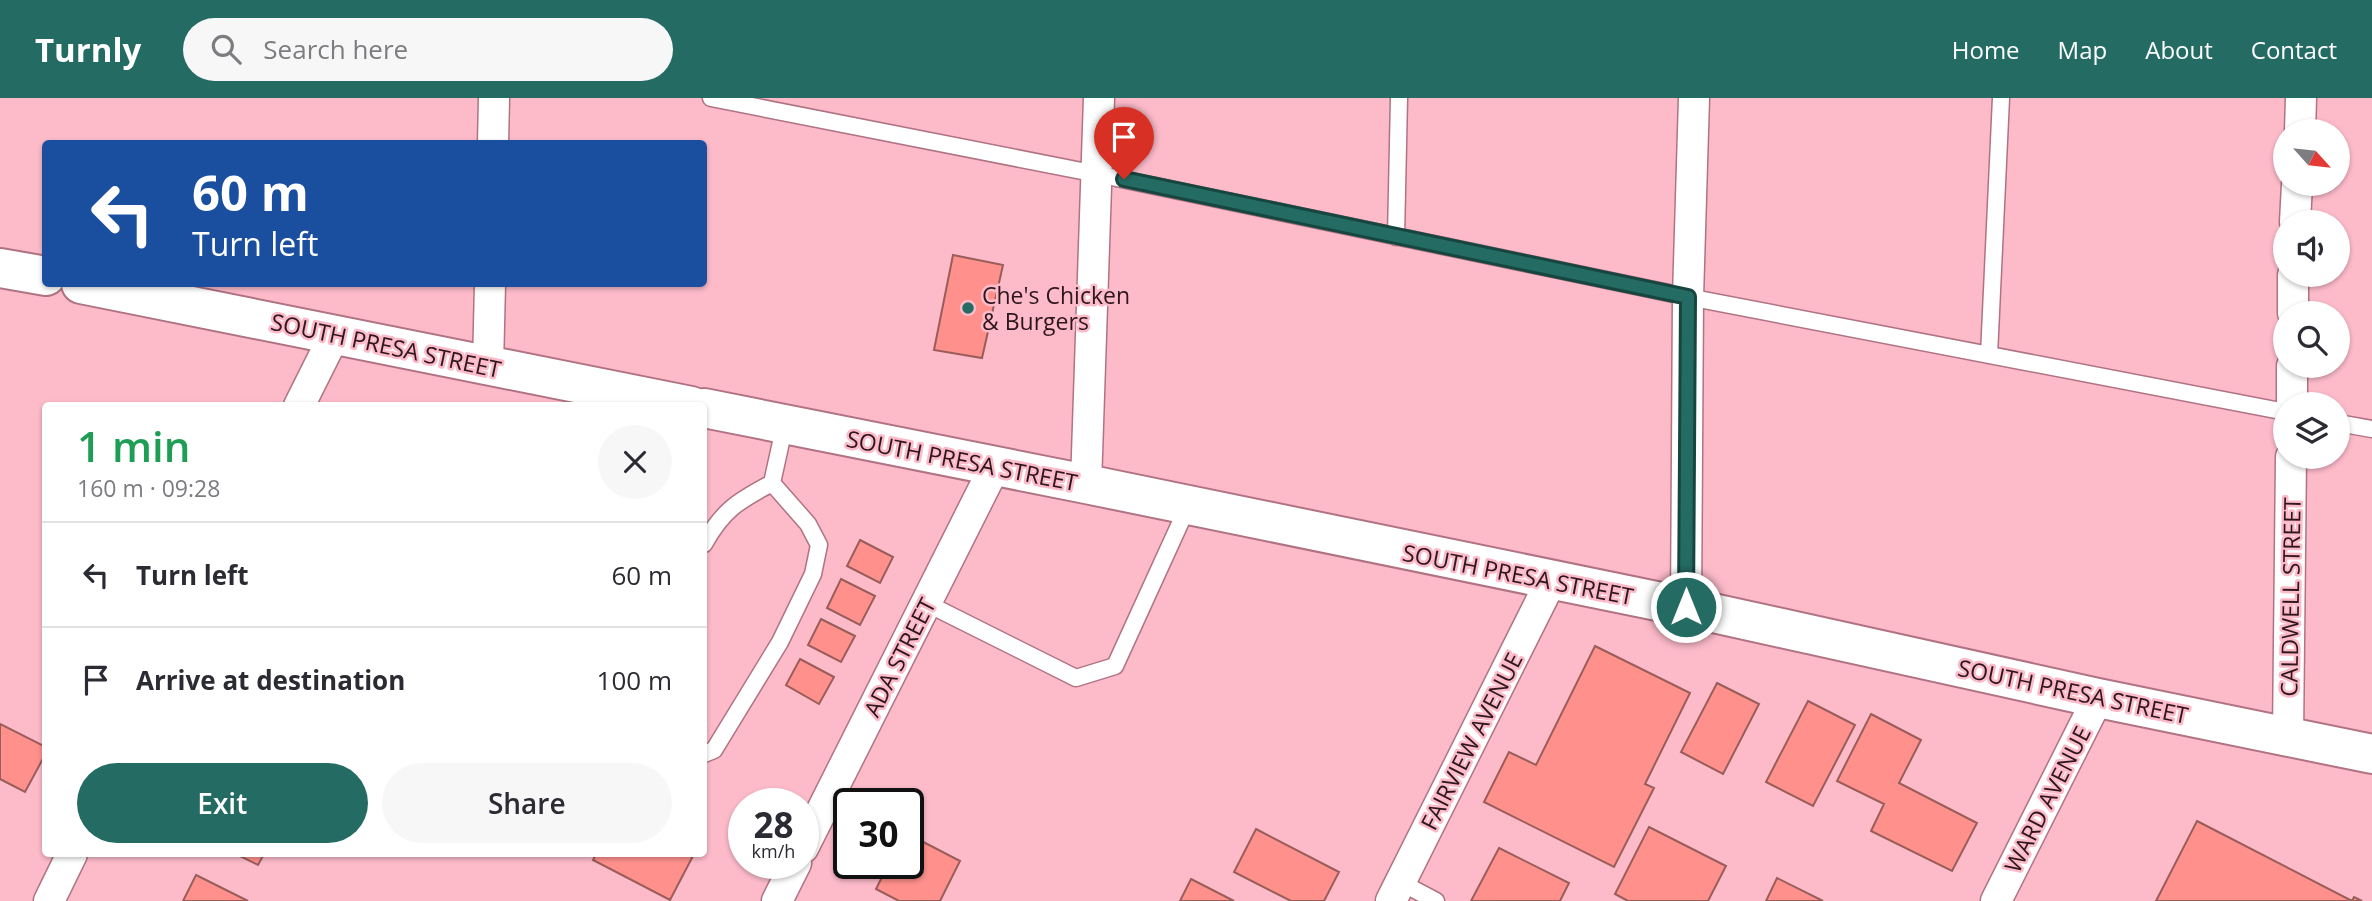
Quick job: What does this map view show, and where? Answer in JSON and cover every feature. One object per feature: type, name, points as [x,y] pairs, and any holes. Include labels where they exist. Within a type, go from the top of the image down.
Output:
[{"type":"main road","points":[[0,268],[42,275]]},
{"type":"main road","name":"SOUTH PRESA STREET","points":[[96,287],[671,402]]},
{"type":"main road","name":"SOUTH PRESA STREET","points":[[707,409],[1686,607],[2098,698],[2372,754]]},
{"type":"street","points":[[493,140],[494,98]]},
{"type":"street","points":[[1086,484],[1099,98]]},
{"type":"street","points":[[1686,607],[1688,297],[1695,98]]},
{"type":"street","points":[[2300,119],[2301,98]]},
{"type":"street","points":[[488,366],[490,287]]},
{"type":"street","points":[[301,402],[335,334]]},
{"type":"street","name":"ADA STREET","points":[[819,816],[995,466]]},
{"type":"street","name":"CALDWELL STREET","points":[[2288,737],[2291,469]]},
{"type":"street","name":"FAIRVIEW AVENUE","points":[[1395,892],[1551,581]]},
{"type":"street","name":"WARD AVENUE","points":[[1996,901],[2098,698]]},
{"type":"street","points":[[49,901],[71,857]]},
{"type":"street","points":[[777,901],[788,879]]},
{"type":"lane","points":[[711,98],[1097,174],[1688,297],[2273,410]]},
{"type":"lane","points":[[802,98],[802,116]]},
{"type":"lane","points":[[1396,237],[1399,98]]},
{"type":"lane","points":[[1989,355],[2001,98]]},
{"type":"lane","points":[[707,538],[734,504],[772,483],[785,424]]},
{"type":"lane","points":[[2350,425],[2372,429]]},
{"type":"lane","points":[[707,753],[714,750],[780,642],[813,574],[819,545],[808,524],[772,483]]},
{"type":"lane","points":[[926,603],[1076,678],[1115,666],[1188,506]]},
{"type":"lane","points":[[1395,892],[1436,901]]},
{"type":"building","name":"Che's Chicken & Burgers","points":[[953,255],[1003,265],[982,358],[934,350]]},
{"type":"building","points":[[860,540],[893,557],[880,583],[847,566]]},
{"type":"building","points":[[841,579],[875,596],[860,625],[827,608]]},
{"type":"building","points":[[821,619],[855,636],[841,662],[808,645]]},
{"type":"building","points":[[1595,646],[1690,693],[1645,784],[1654,788],[1614,867],[1484,802],[1509,752],[1536,765]]},
{"type":"building","points":[[800,659],[834,677],[819,704],[786,685]]},
{"type":"building","points":[[1717,683],[1759,704],[1723,774],[1681,752]]},
{"type":"building","points":[[1808,701],[1855,725],[1813,806],[1766,782]]},
{"type":"building","points":[[1871,714],[1921,740],[1899,783],[1977,823],[1952,871],[1871,831],[1884,804],[1837,781]]},
{"type":"building","points":[[0,724],[42,745],[42,760],[25,792],[0,779]]},
{"type":"building","points":[[2197,821],[2352,901],[2156,901]]},
{"type":"building","points":[[1649,827],[1726,866],[1708,901],[1628,901],[1615,894]]},
{"type":"building","points":[[1256,829],[1339,872],[1324,901],[1291,901],[1234,872]]},
{"type":"building","points":[[924,842],[960,861],[940,901],[899,901],[876,889],[881,879],[924,879]]},
{"type":"building","points":[[1499,848],[1569,883],[1560,901],[1471,901]]},
{"type":"building","points":[[242,857],[262,857],[258,865]]},
{"type":"building","points":[[594,857],[692,857],[670,900],[593,860]]},
{"type":"building","points":[[196,875],[248,901],[183,901]]},
{"type":"building","points":[[1777,878],[1823,901],[1766,901]]},
{"type":"building","points":[[1191,879],[1234,901],[1180,901]]},
{"type":"place","name":"Che's Chicken & Burgers","points":[[968,308]]},
{"type":"route","points":[[1124,179],[1688,297],[1686,607]]}]
